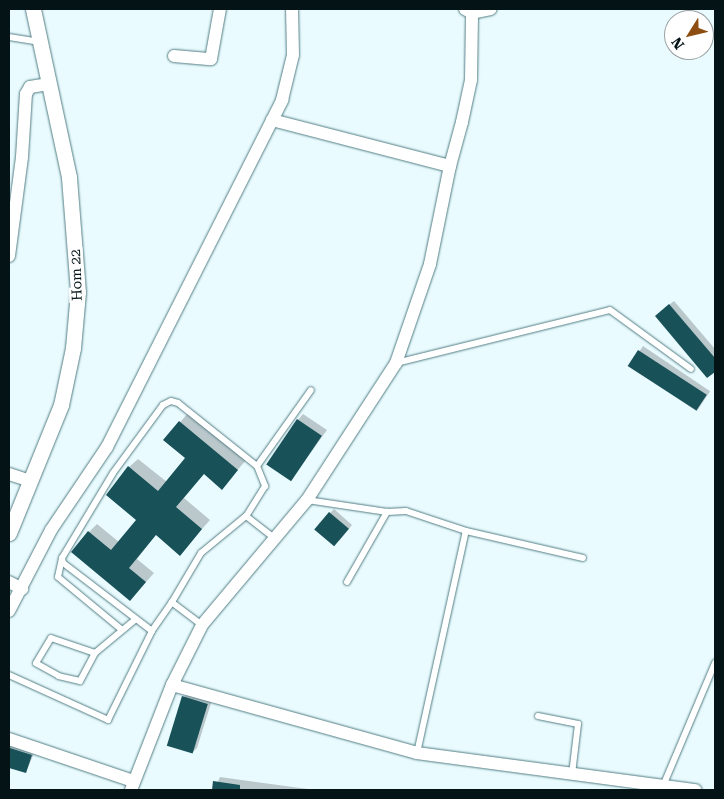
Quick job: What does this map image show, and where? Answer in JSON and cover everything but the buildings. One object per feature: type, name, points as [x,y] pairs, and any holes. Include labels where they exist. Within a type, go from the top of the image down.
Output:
[{"type":"street","name":"Hom 22","points":[[9,533],[61,405],[72,348],[78,292],[69,177],[33,9]]},
{"type":"street","points":[[174,56],[211,59],[220,9]]},
{"type":"street","points":[[9,611],[51,530],[107,447],[282,100],[294,55],[292,9]]},
{"type":"street","points":[[9,739],[132,785],[172,685],[202,624],[273,537],[307,500],[396,363],[430,264],[450,166],[471,80],[468,11],[491,9]]},
{"type":"street","points":[[9,256],[22,157],[26,94],[30,87],[49,84]]},
{"type":"street","points":[[272,120],[450,166]]},
{"type":"street","points":[[9,474],[31,481]]},
{"type":"street","points":[[9,582],[22,589]]},
{"type":"street","points":[[172,685],[417,753],[696,790]]},
{"type":"lane","points":[[9,37],[40,42]]},
{"type":"lane","points":[[396,363],[610,310],[691,369]]},
{"type":"lane","points":[[257,466],[311,390]]},
{"type":"lane","points":[[9,675],[108,720],[152,631],[172,602],[201,553],[246,516],[265,486],[257,466],[178,403],[171,401],[163,405],[113,473],[62,558],[58,577],[122,630]]},
{"type":"lane","points":[[307,500],[387,512],[406,511],[466,531],[582,558]]},
{"type":"lane","points":[[347,582],[387,512]]},
{"type":"lane","points":[[246,516],[273,537]]},
{"type":"lane","points":[[417,753],[466,531]]},
{"type":"lane","points":[[62,558],[63,563],[152,631]]},
{"type":"lane","points":[[172,602],[202,624]]},
{"type":"lane","points":[[95,653],[51,638],[36,663],[59,676],[80,681],[95,653],[136,619]]},
{"type":"lane","points":[[663,786],[715,663]]},
{"type":"lane","points":[[538,716],[578,724],[572,775]]}]
